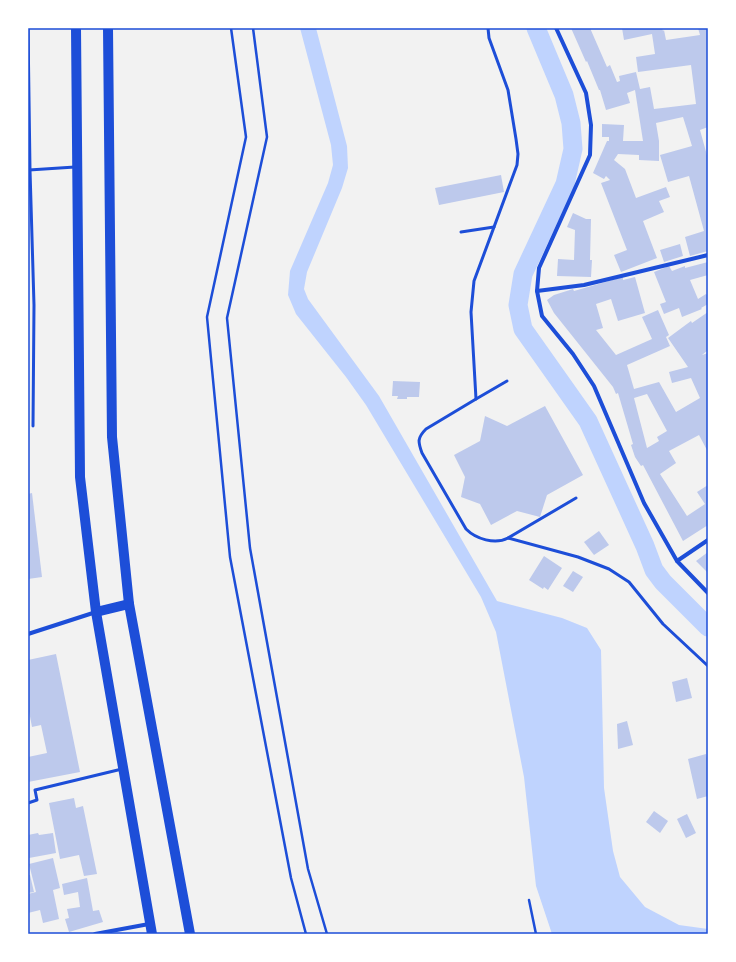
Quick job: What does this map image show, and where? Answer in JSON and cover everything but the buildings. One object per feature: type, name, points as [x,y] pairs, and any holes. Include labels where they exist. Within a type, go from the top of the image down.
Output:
[{"type":"main road","points":[[76,28],[80,477],[96,612],[151,929]]},
{"type":"main road","points":[[108,28],[112,437],[129,604],[190,934]]},
{"type":"main road","points":[[96,612],[129,604]]},
{"type":"street","points":[[556,28],[586,93],[592,125],[590,155],[539,268],[537,291],[542,316],[573,354],[594,386],[644,503],[677,561],[708,592]]},
{"type":"street","points":[[537,291],[584,285],[708,255]]},
{"type":"street","points":[[677,561],[708,540]]},
{"type":"street","points":[[28,634],[96,612]]},
{"type":"street","points":[[95,934],[151,929]]},
{"type":"lane","points":[[28,28],[29,170],[34,305],[33,426]]},
{"type":"lane","points":[[476,399],[471,312],[474,281],[513,178],[517,165],[518,154],[508,90],[489,38],[488,28]]},
{"type":"lane","points":[[29,170],[77,167]]},
{"type":"lane","points":[[461,232],[494,227]]},
{"type":"lane","points":[[28,305],[34,305]]},
{"type":"lane","points":[[507,381],[426,429],[420,435],[419,443],[422,453],[466,529],[471,534],[478,537],[497,542],[508,538],[576,498]]},
{"type":"lane","points":[[508,538],[578,557],[609,569],[629,582],[663,624],[708,666]]},
{"type":"lane","points":[[28,803],[37,800],[35,790],[124,769]]},
{"type":"path","points":[[231,28],[246,137],[207,317],[230,557],[291,878],[306,934]]},
{"type":"path","points":[[252,28],[267,137],[227,318],[250,548],[308,869],[327,934]]},
{"type":"path","points":[[528,900],[536,934]]},
{"type":"water","points":[[300,28],[316,28],[347,146],[348,168],[342,188],[307,272],[304,289],[308,299],[379,396],[497,601],[562,618],[587,628],[601,650],[604,788],[613,851],[620,877],[645,907],[679,925],[708,929],[708,934],[552,934],[536,886],[524,777],[496,632],[481,597],[366,405],[346,377],[296,314],[288,295],[290,271],[328,183],[333,165],[331,145]]},
{"type":"waterway","points":[[536,28],[564,95],[571,123],[573,149],[565,184],[523,274],[518,305],[523,329],[588,421],[645,546],[654,570],[663,582],[708,627]]}]
